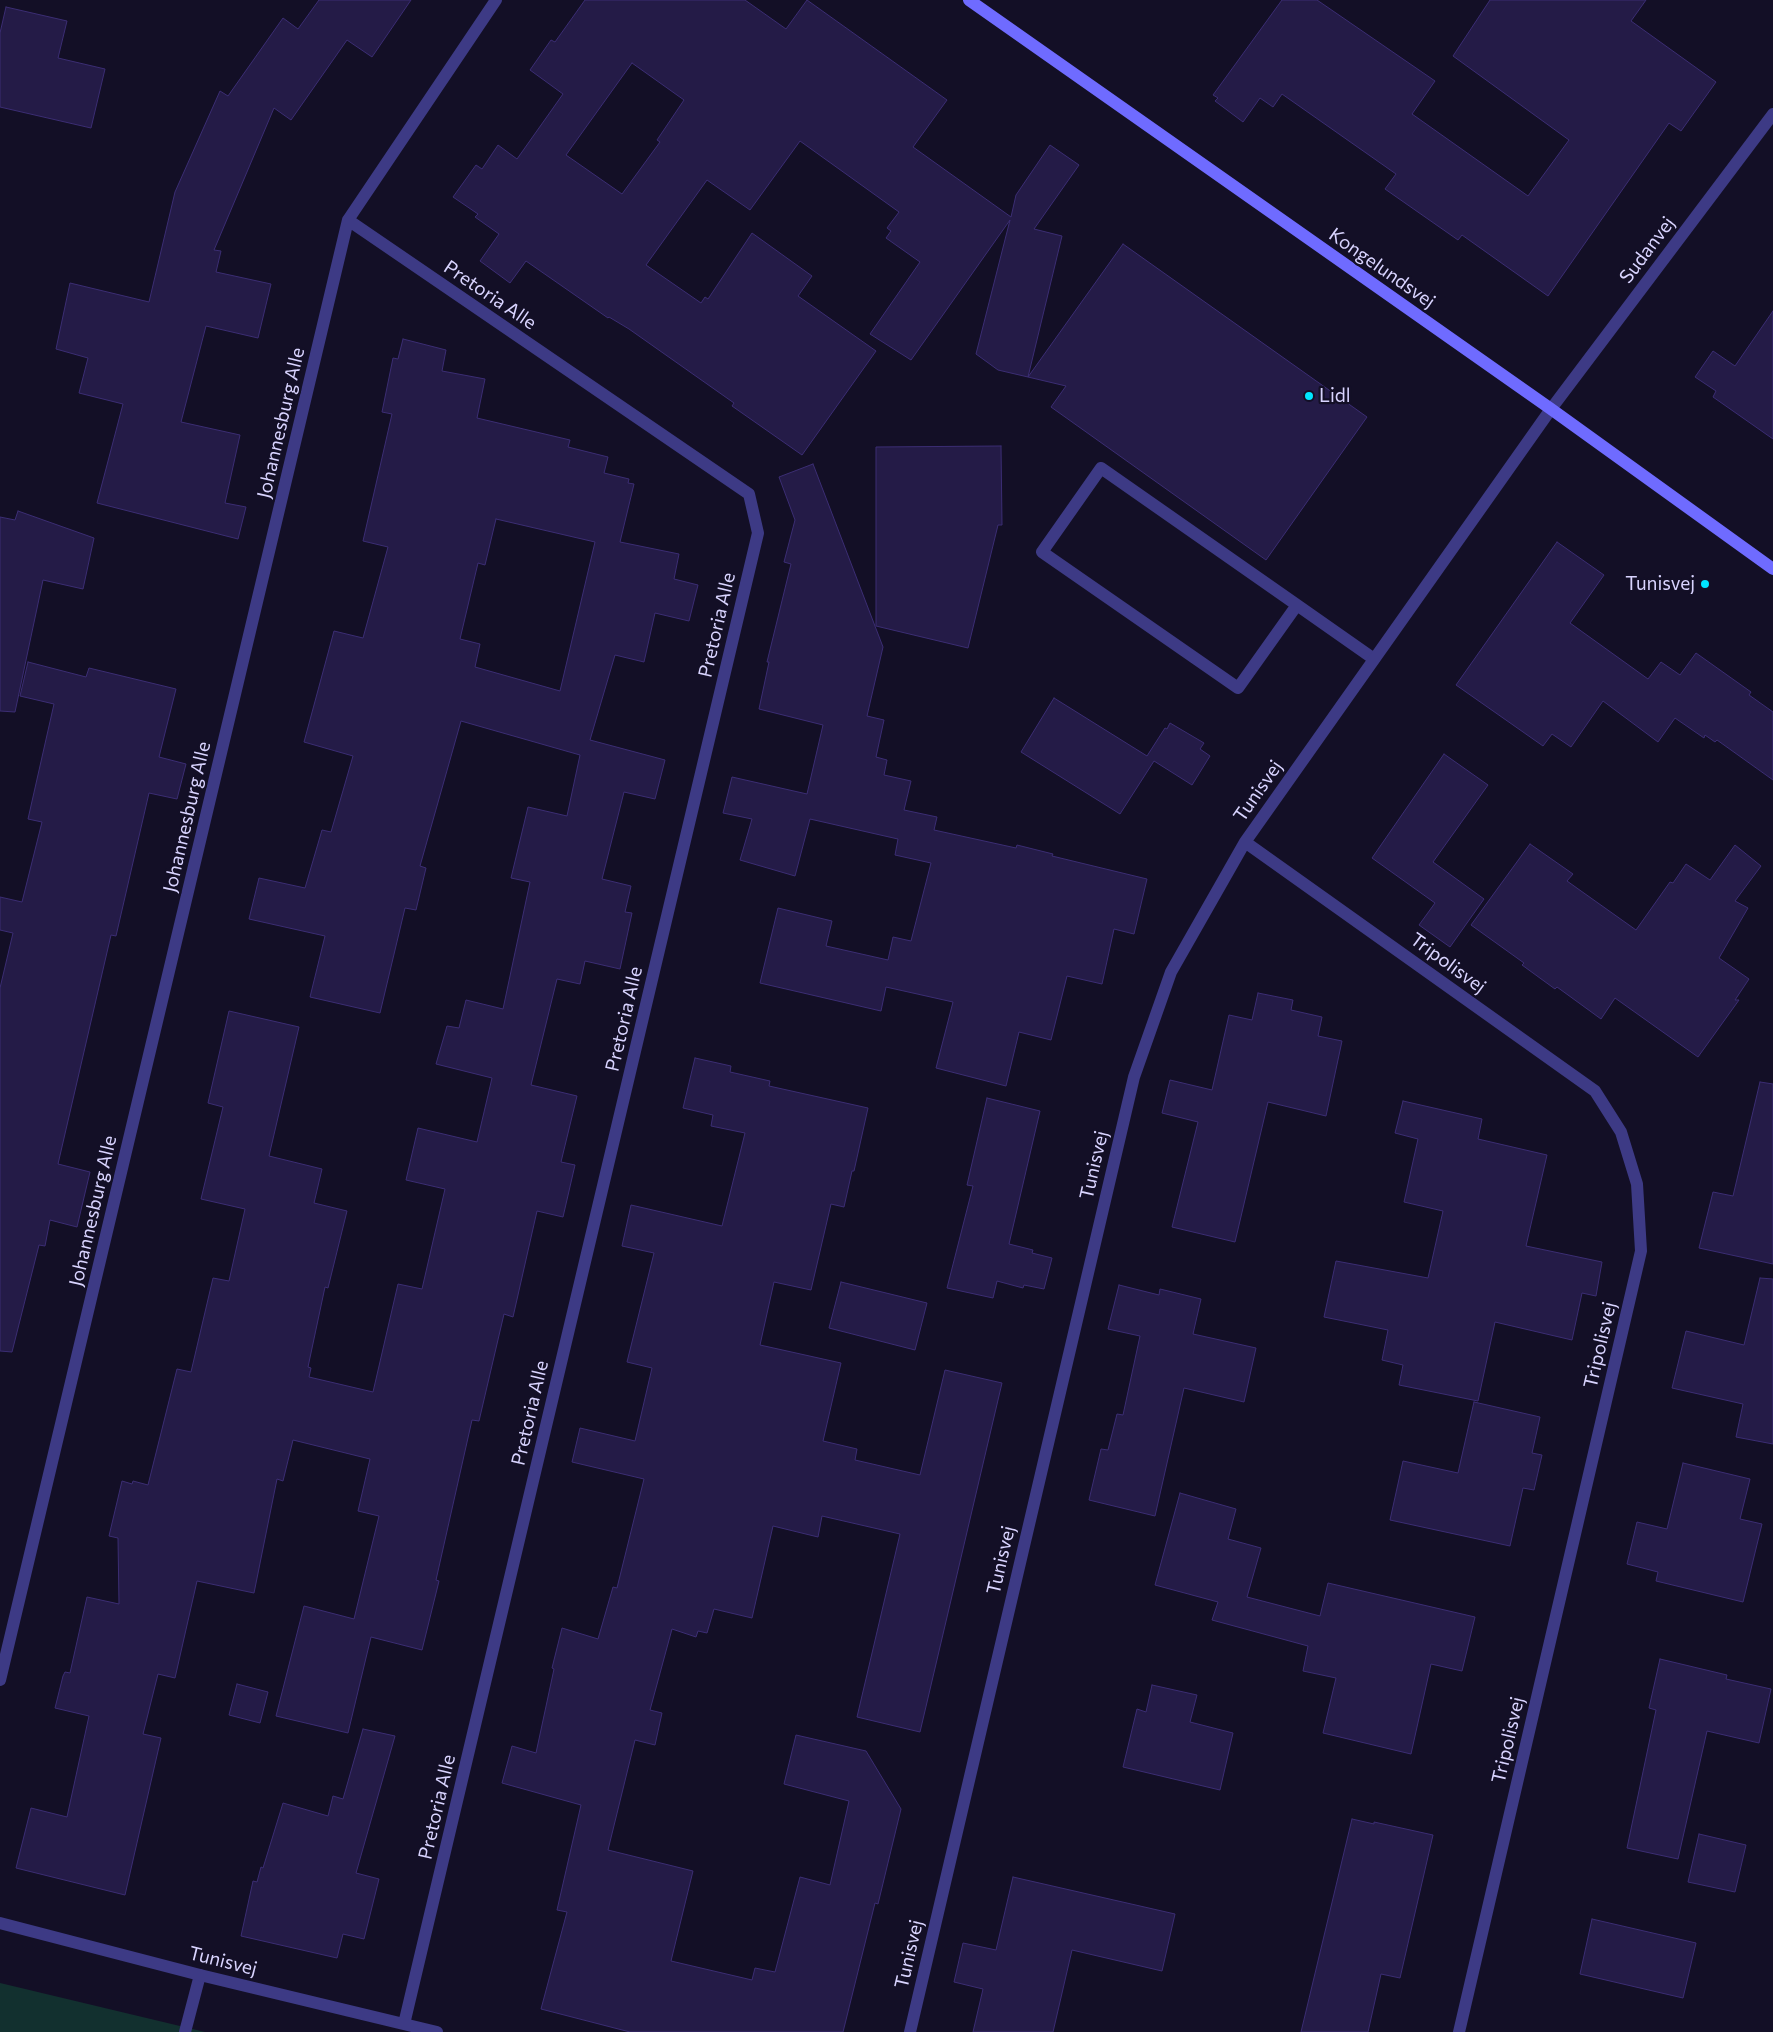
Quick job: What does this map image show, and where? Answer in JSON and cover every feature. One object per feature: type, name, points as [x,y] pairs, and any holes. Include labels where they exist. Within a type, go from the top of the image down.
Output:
[{"type":"street","name":"Johannesburg Alle","points":[[0,1680],[348,220],[496,0]]},
{"type":"street","name":"Kongelundsvej","points":[[969,0],[1551,409],[1773,569]]},
{"type":"street","name":"Sudanvej","points":[[1551,409],[1773,114]]},
{"type":"street","name":"Pretoria Alle","points":[[348,220],[749,494],[758,533],[404,2024]]},
{"type":"street","name":"Tunisvej","points":[[910,2032],[1134,1077],[1171,972],[1245,842],[1551,409]]},
{"type":"street","points":[[1297,605],[1238,688],[1042,552],[1101,468],[1297,605],[1374,659]]},
{"type":"street","name":"Tripolisvej","points":[[1245,842],[1595,1092],[1621,1132],[1637,1184],[1641,1251],[1459,2032]]},
{"type":"street","name":"Tunisvej","points":[[0,1923],[200,1975],[437,2032]]},
{"type":"street","points":[[185,2032],[200,1975]]},
{"type":"green space","points":[[0,1983],[205,2032],[0,2032]]},
{"type":"building","points":[[319,0],[411,0],[372,57],[347,40],[291,120],[274,108],[214,250],[221,251],[216,272],[271,284],[258,338],[206,326],[181,422],[240,435],[225,503],[246,507],[238,539],[97,503],[123,404],[79,393],[88,358],[56,349],[70,283],[149,302],[175,192],[220,91],[228,96],[283,18],[298,29]]},
{"type":"building","points":[[585,0],[745,0],[786,29],[807,0],[947,100],[913,147],[1011,217],[1016,195],[1050,145],[1079,165],[1034,229],[1062,236],[1028,377],[998,370],[976,354],[1010,220],[911,360],[870,334],[920,262],[886,238],[891,231],[887,228],[899,212],[800,141],[750,210],[707,180],[646,265],[701,303],[705,297],[708,299],[752,233],[812,276],[798,296],[876,351],[802,455],[732,406],[734,403],[629,329],[608,318],[526,261],[510,283],[480,261],[499,234],[475,217],[478,214],[453,197],[476,165],[482,169],[498,145],[517,159],[563,94],[530,70],[551,40],[555,42]],"holes":[[[632,63],[684,100],[657,140],[660,142],[622,194],[566,155]]]},
{"type":"building","points":[[1282,0],[1317,0],[1435,81],[1412,114],[1528,196],[1569,140],[1453,56],[1490,0],[1646,0],[1631,21],[1716,82],[1681,131],[1669,123],[1548,296],[1462,235],[1458,240],[1385,189],[1396,174],[1282,94],[1273,107],[1260,98],[1243,122],[1215,101],[1218,98],[1213,95]]},
{"type":"building","points":[[6,7],[67,21],[58,58],[105,69],[91,128],[0,107],[0,33]]},
{"type":"building","points":[[1123,244],[1367,417],[1266,560],[1051,407],[1066,386],[1028,377]]},
{"type":"building","points":[[1773,311],[1773,439],[1713,397],[1716,391],[1695,377],[1713,351],[1735,366]]},
{"type":"building","points":[[403,339],[446,350],[442,371],[485,379],[477,418],[570,440],[568,447],[608,457],[604,473],[629,479],[628,483],[634,484],[620,542],[679,554],[674,579],[698,585],[689,621],[655,613],[644,662],[615,655],[590,740],[665,760],[655,799],[624,792],[602,879],[631,886],[625,912],[632,913],[620,969],[585,961],[580,984],[557,979],[531,1085],[577,1096],[561,1162],[575,1165],[563,1217],[537,1211],[513,1317],[504,1314],[479,1421],[472,1420],[436,1580],[439,1581],[422,1650],[371,1637],[348,1733],[276,1716],[304,1606],[354,1619],[379,1516],[358,1511],[370,1459],[293,1440],[283,1481],[277,1479],[254,1593],[197,1581],[175,1678],[158,1674],[143,1734],[161,1738],[125,1895],[16,1868],[31,1808],[67,1817],[89,1716],[55,1708],[63,1676],[65,1672],[70,1673],[87,1597],[119,1604],[118,1538],[109,1536],[122,1481],[132,1484],[133,1481],[148,1485],[177,1369],[191,1372],[213,1278],[229,1281],[245,1209],[201,1199],[223,1107],[208,1103],[229,1011],[299,1027],[269,1156],[322,1169],[314,1203],[347,1211],[328,1288],[325,1287],[308,1367],[311,1368],[309,1377],[373,1392],[398,1284],[422,1289],[445,1189],[406,1180],[418,1128],[477,1142],[492,1078],[436,1064],[447,1026],[459,1028],[466,1000],[503,1009],[530,882],[511,878],[528,807],[567,816],[580,755],[461,721],[420,866],[426,868],[416,910],[405,908],[380,1013],[310,997],[325,936],[249,919],[259,878],[305,888],[322,830],[331,832],[353,756],[304,742],[334,631],[363,638],[388,547],[363,541],[392,414],[382,412],[393,358],[398,359]],"holes":[[[496,519],[595,542],[560,691],[475,667],[480,644],[460,639],[478,563],[485,565]]]},
{"type":"building","points":[[1001,446],[1002,525],[998,525],[968,648],[876,626],[876,447]]},
{"type":"building","points":[[813,464],[883,647],[867,716],[884,720],[876,757],[887,760],[884,775],[911,781],[904,810],[937,817],[934,830],[1016,848],[1017,845],[1053,854],[1052,856],[1147,879],[1134,934],[1114,929],[1102,984],[1067,976],[1051,1040],[1019,1032],[1006,1086],[936,1068],[953,1002],[886,987],[881,1011],[760,983],[778,908],[832,921],[826,946],[888,960],[893,937],[911,941],[931,863],[895,855],[898,839],[810,819],[795,876],[740,860],[752,819],[723,813],[732,777],[807,794],[823,725],[759,709],[769,662],[767,662],[791,564],[784,562],[795,520],[779,477]]},
{"type":"building","points":[[18,511],[94,538],[83,589],[43,580],[15,712],[0,711],[0,517],[15,520]]},
{"type":"building","points":[[1557,542],[1604,575],[1570,623],[1648,679],[1661,662],[1680,675],[1696,653],[1751,692],[1749,695],[1773,712],[1773,780],[1717,740],[1715,742],[1705,735],[1704,738],[1675,718],[1658,742],[1603,701],[1571,747],[1552,734],[1543,746],[1456,685]]},
{"type":"building","points":[[28,662],[86,677],[89,668],[176,689],[159,757],[186,764],[177,799],[149,793],[116,936],[111,935],[58,1164],[90,1172],[77,1227],[50,1220],[45,1246],[39,1245],[12,1352],[0,1351],[0,988],[13,933],[0,930],[0,897],[22,902],[42,822],[28,819],[54,704],[20,696]]},
{"type":"building","points":[[1054,698],[1147,756],[1170,723],[1204,743],[1200,749],[1210,756],[1192,785],[1154,761],[1120,814],[1021,752]]},
{"type":"building","points":[[1444,754],[1488,785],[1433,862],[1484,899],[1450,947],[1419,925],[1435,903],[1372,858]]},
{"type":"building","points":[[1530,844],[1573,874],[1567,881],[1636,930],[1670,882],[1673,883],[1686,864],[1710,880],[1735,845],[1761,866],[1735,901],[1748,908],[1719,958],[1749,979],[1735,1000],[1739,1000],[1698,1057],[1615,998],[1601,1019],[1557,987],[1555,989],[1522,965],[1524,963],[1471,925]]},
{"type":"building","points":[[1258,993],[1293,1000],[1291,1010],[1322,1017],[1318,1036],[1342,1041],[1326,1116],[1268,1102],[1235,1242],[1172,1227],[1198,1122],[1162,1113],[1170,1080],[1212,1090],[1229,1015],[1252,1020]]},
{"type":"building","points":[[695,1058],[731,1066],[730,1072],[770,1081],[769,1086],[868,1108],[844,1207],[831,1204],[811,1290],[774,1282],[760,1345],[841,1363],[823,1441],[857,1449],[855,1460],[920,1475],[945,1370],[1002,1383],[920,1732],[857,1717],[900,1534],[822,1516],[818,1537],[773,1526],[752,1618],[714,1609],[707,1633],[698,1631],[696,1637],[672,1629],[650,1710],[662,1713],[655,1745],[635,1740],[608,1850],[693,1871],[671,1961],[752,1980],[755,1968],[775,1972],[800,1877],[830,1885],[849,1801],[784,1784],[796,1735],[866,1751],[901,1809],[878,1904],[875,1903],[843,2032],[630,2032],[541,2009],[567,1912],[557,1910],[581,1805],[502,1783],[512,1746],[536,1753],[554,1669],[552,1668],[562,1628],[598,1639],[613,1587],[617,1588],[644,1479],[572,1462],[580,1428],[635,1441],[652,1368],[627,1362],[654,1253],[622,1246],[631,1205],[722,1226],[745,1133],[711,1126],[713,1115],[683,1108]]},
{"type":"building","points":[[1760,1082],[1773,1084],[1773,1264],[1699,1248],[1713,1192],[1733,1196]]},
{"type":"building","points":[[987,1098],[1040,1111],[1009,1244],[1033,1250],[1032,1253],[1052,1258],[1044,1289],[1024,1285],[1023,1288],[997,1281],[993,1298],[947,1288],[973,1186],[967,1185]]},
{"type":"building","points":[[1403,1101],[1482,1119],[1478,1139],[1547,1155],[1526,1246],[1602,1262],[1596,1296],[1582,1293],[1572,1340],[1495,1322],[1478,1401],[1399,1385],[1403,1365],[1382,1360],[1388,1330],[1324,1317],[1336,1261],[1428,1278],[1443,1211],[1404,1202],[1418,1139],[1395,1133]]},
{"type":"building","points":[[1760,1278],[1773,1279],[1773,1444],[1736,1437],[1743,1404],[1672,1388],[1686,1331],[1744,1345]]},
{"type":"building","points":[[841,1282],[927,1303],[915,1350],[829,1328]]},
{"type":"building","points":[[1119,1285],[1159,1295],[1160,1289],[1201,1299],[1193,1334],[1256,1348],[1244,1402],[1184,1388],[1155,1516],[1089,1500],[1101,1449],[1108,1450],[1117,1414],[1123,1415],[1140,1336],[1108,1329]]},
{"type":"building","points":[[1474,1402],[1540,1417],[1532,1453],[1542,1455],[1534,1490],[1523,1488],[1510,1546],[1390,1520],[1403,1461],[1458,1473]]},
{"type":"building","points":[[1683,1463],[1750,1479],[1740,1519],[1762,1524],[1743,1602],[1656,1581],[1658,1572],[1627,1564],[1637,1522],[1667,1529]]},
{"type":"building","points":[[1180,1493],[1236,1509],[1228,1539],[1261,1548],[1247,1597],[1320,1616],[1328,1583],[1475,1617],[1462,1671],[1431,1664],[1411,1754],[1323,1733],[1336,1678],[1303,1671],[1308,1646],[1212,1620],[1218,1602],[1155,1585]]},
{"type":"building","points":[[1660,1659],[1727,1675],[1726,1679],[1771,1689],[1759,1743],[1707,1731],[1678,1859],[1627,1848],[1656,1710],[1649,1708]]},
{"type":"building","points":[[237,1684],[268,1692],[260,1723],[229,1715]]},
{"type":"building","points":[[1152,1685],[1197,1695],[1190,1722],[1233,1733],[1220,1790],[1123,1767],[1137,1709],[1146,1712]]},
{"type":"building","points":[[363,1729],[395,1736],[356,1873],[379,1879],[364,1939],[343,1934],[337,1958],[241,1936],[253,1881],[257,1882],[261,1867],[263,1868],[283,1803],[328,1816],[333,1796],[343,1799]]},
{"type":"building","points":[[1352,1819],[1433,1835],[1400,1978],[1381,1974],[1368,2032],[1301,2032]]},
{"type":"building","points":[[1699,1834],[1746,1845],[1735,1892],[1688,1882]]},
{"type":"building","points":[[1013,1877],[1175,1914],[1162,1971],[1072,1950],[1053,2032],[973,2032],[983,1989],[954,1982],[963,1943],[996,1950]]},
{"type":"building","points":[[1592,1919],[1696,1943],[1683,1998],[1580,1974]]},
{"type":"place","name":"Lidl","points":[[1309,396]]},
{"type":"place","name":"Tunisvej","points":[[1705,584]]}]
